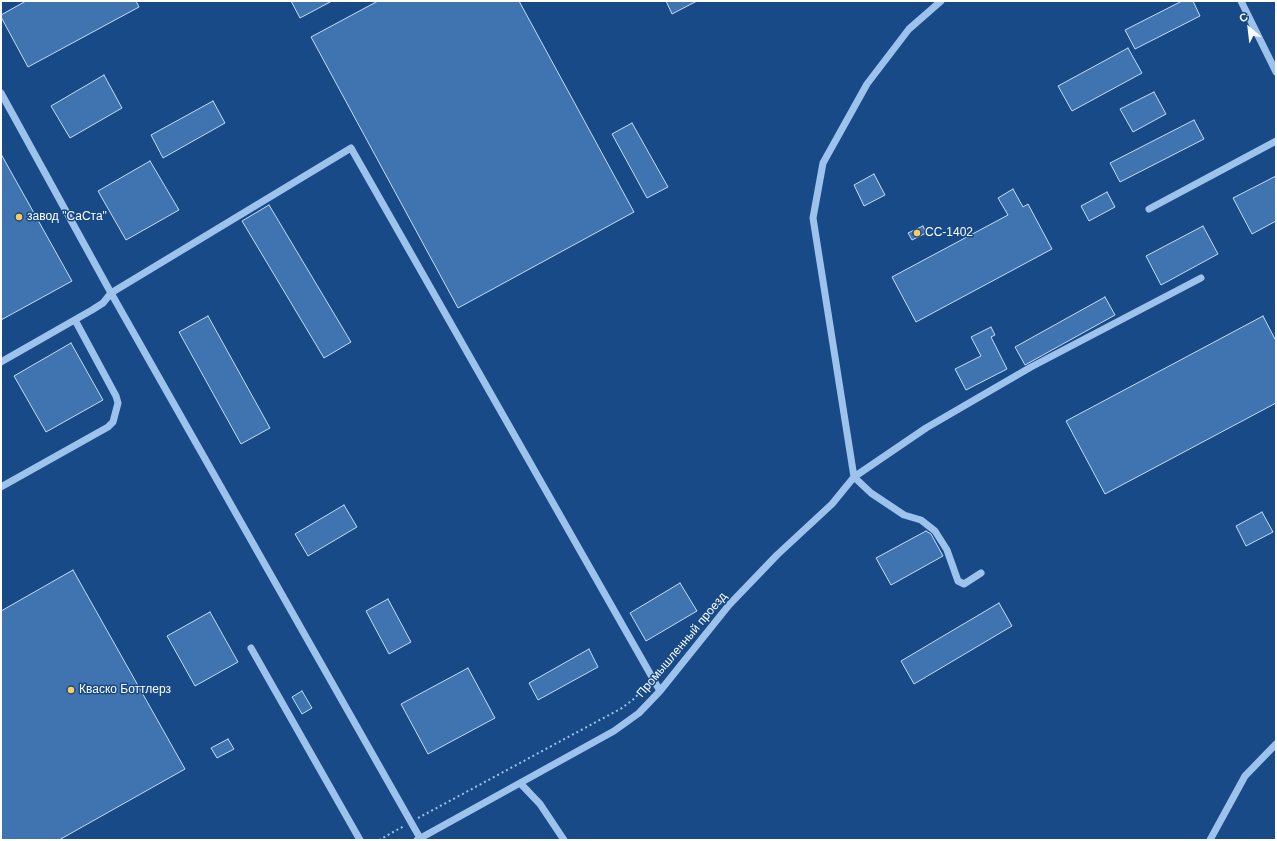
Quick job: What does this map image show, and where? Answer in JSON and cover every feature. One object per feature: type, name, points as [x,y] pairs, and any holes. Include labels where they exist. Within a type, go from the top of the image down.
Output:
[{"type":"street","points":[[941,1],[909,29],[867,84],[823,163],[813,218],[854,477],[871,493],[904,514],[920,520],[935,531],[946,550],[958,581],[964,584],[981,574]]},
{"type":"street","points":[[1241,1],[1276,72]]},
{"type":"street","points":[[1,93],[111,293],[411,822],[419,839]]},
{"type":"street","points":[[1149,209],[1276,141]]},
{"type":"street","points":[[1,362],[75,320],[102,303],[111,293],[352,148],[660,692]]},
{"type":"street","name":"Промышленный проезд","points":[[419,839],[521,784],[614,731],[638,713],[660,692],[729,605],[777,555],[832,504],[854,477],[926,428],[1024,371],[1201,278]]},
{"type":"street","points":[[1,487],[108,427],[113,422],[118,403],[116,396],[75,320]]},
{"type":"street","points":[[251,648],[360,840]]},
{"type":"street","points":[[1210,840],[1245,776],[1276,744]]},
{"type":"street","points":[[521,784],[540,804],[564,840]]},
{"type":"path","points":[[378,840],[622,708],[635,698],[652,677]]},
{"type":"building","points":[[26,1],[136,1],[139,7],[28,67],[1,17],[1,15]]},
{"type":"building","points":[[291,1],[332,1],[300,18]]},
{"type":"building","points":[[378,1],[519,1],[634,212],[458,308],[311,37]]},
{"type":"building","points":[[666,1],[697,1],[672,14]]},
{"type":"building","points":[[1182,1],[1193,1],[1200,16],[1135,49],[1125,30]]},
{"type":"building","points":[[1128,48],[1142,73],[1072,111],[1058,86]]},
{"type":"building","points":[[104,75],[122,108],[70,138],[51,106]]},
{"type":"building","points":[[1154,92],[1166,114],[1133,132],[1120,109]]},
{"type":"building","points":[[213,101],[225,123],[163,158],[151,135]]},
{"type":"building","points":[[1194,120],[1204,139],[1120,182],[1110,163]]},
{"type":"building","points":[[632,123],[668,187],[647,198],[612,134]]},
{"type":"building","name":"завод \"СаСта\"","points":[[1,154],[72,281],[1,320]]},
{"type":"building","points":[[150,161],[179,210],[126,240],[98,191]]},
{"type":"building","points":[[874,174],[885,195],[864,206],[854,185]]},
{"type":"building","points":[[1276,176],[1276,221],[1252,234],[1233,198]]},
{"type":"building","points":[[1013,189],[1023,207],[1028,204],[1052,249],[916,322],[892,277],[1008,215],[998,198]]},
{"type":"building","points":[[1107,192],[1115,207],[1089,221],[1081,206]]},
{"type":"building","points":[[269,205],[351,342],[324,358],[242,221]]},
{"type":"building","name":"СС-1402","points":[[923,226],[926,233],[912,240],[908,233]]},
{"type":"building","points":[[1203,226],[1218,254],[1161,285],[1146,256]]},
{"type":"building","points":[[1105,297],[1115,315],[1025,365],[1015,347]]},
{"type":"building","points":[[208,316],[270,428],[241,444],[179,332]]},
{"type":"building","points":[[1263,316],[1276,341],[1276,403],[1105,494],[1066,421]]},
{"type":"building","points":[[991,327],[995,335],[991,337],[1007,369],[966,390],[955,369],[981,356],[971,337]]},
{"type":"building","points":[[71,343],[103,400],[46,432],[14,376]]},
{"type":"building","points":[[344,505],[357,527],[308,556],[295,534]]},
{"type":"building","points":[[1262,512],[1273,532],[1246,546],[1236,526]]},
{"type":"building","points":[[926,531],[931,534],[943,556],[891,585],[876,558]]},
{"type":"building","name":"Кваско Боттлерз","points":[[73,570],[185,769],[59,840],[1,840],[1,611]]},
{"type":"building","points":[[680,583],[697,611],[646,641],[630,613]]},
{"type":"building","points":[[388,599],[411,642],[389,654],[366,611]]},
{"type":"building","points":[[999,603],[1012,626],[914,684],[901,661]]},
{"type":"building","points":[[210,612],[238,662],[195,686],[167,636]]},
{"type":"building","points":[[589,649],[598,667],[538,700],[529,683]]},
{"type":"building","points":[[468,668],[495,718],[428,754],[401,704]]},
{"type":"building","points":[[302,691],[312,708],[302,714],[292,697]]},
{"type":"building","points":[[228,739],[234,749],[217,758],[211,748]]},
{"type":"place","name":"завод \"СаСта\"","points":[[19,217]]},
{"type":"place","name":"СС-1402","points":[[917,233]]},
{"type":"place","name":"Кваско Боттлерз","points":[[71,690]]}]
